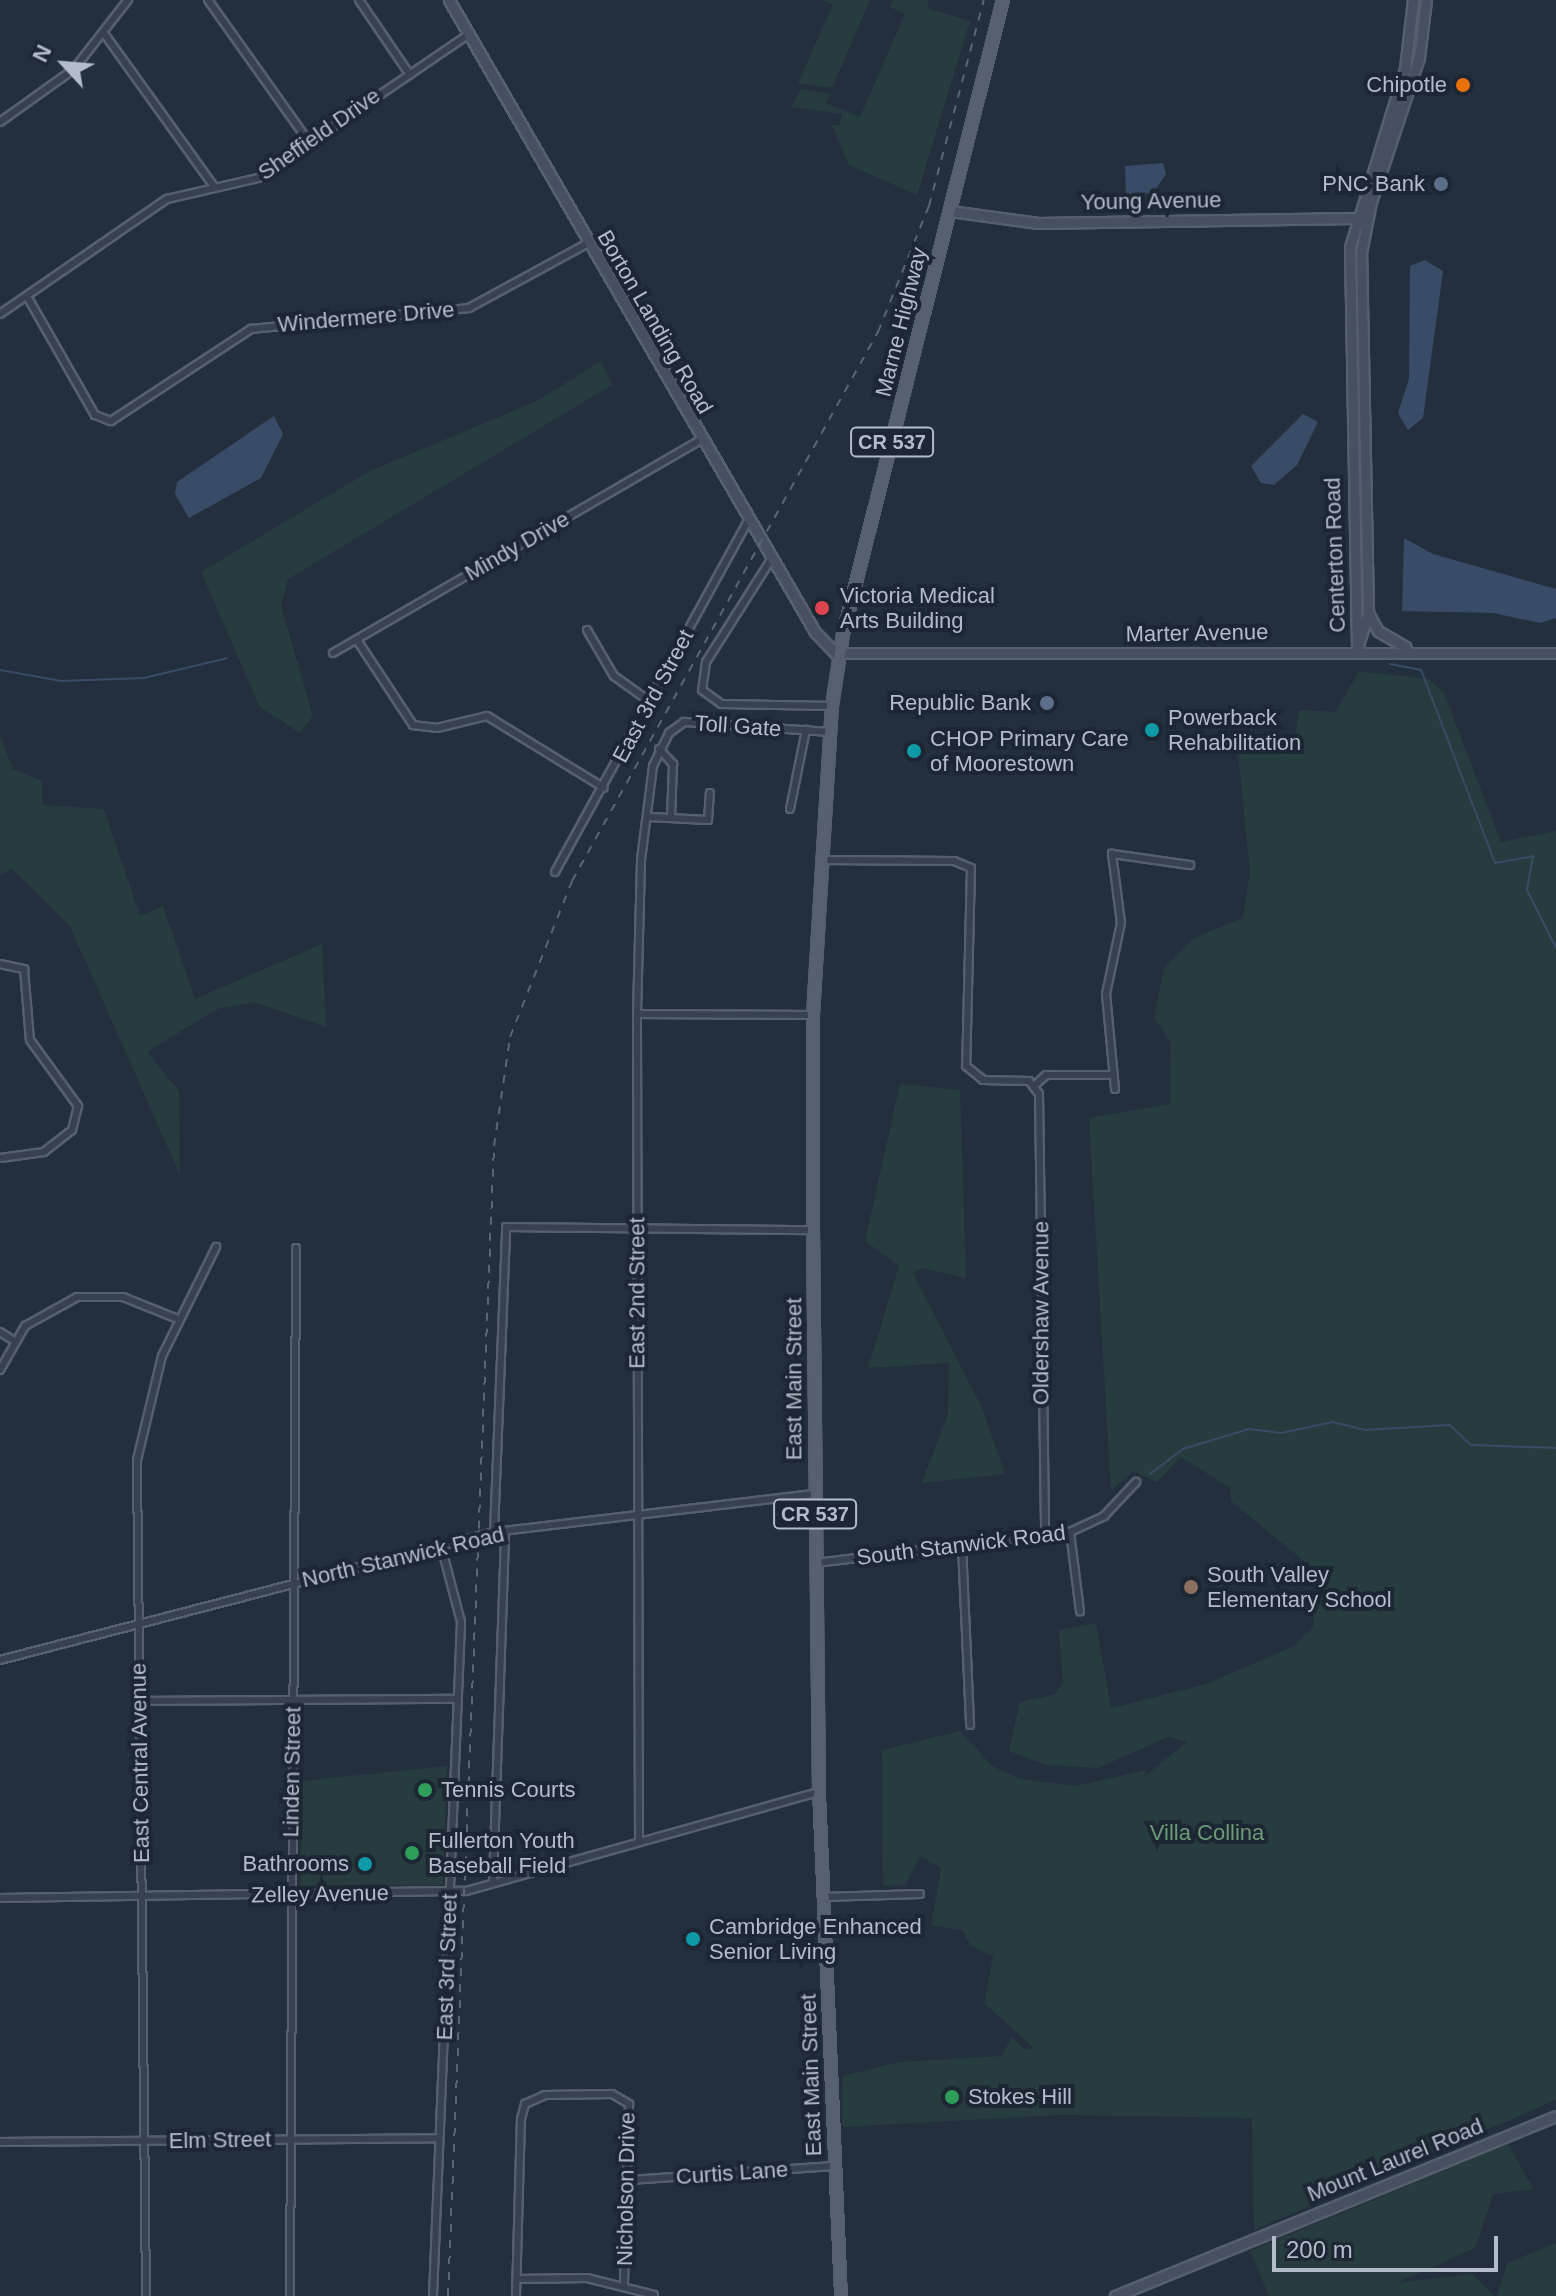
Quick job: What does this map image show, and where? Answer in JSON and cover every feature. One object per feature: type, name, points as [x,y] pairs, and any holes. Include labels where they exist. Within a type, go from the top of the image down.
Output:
[{"type":"main road","name":"Borton Landing Road","points":[[449,0],[815,632],[839,654]]},
{"type":"main road","name":"Marne Highway","points":[[839,654],[1003,0]]},
{"type":"main road","name":"Centerton Road","points":[[1357,649],[1354,218],[1405,68],[1413,0]]},
{"type":"main road","name":"Centerton Road","points":[[1357,649],[1368,612],[1361,253],[1419,58],[1426,0]]},
{"type":"main road","name":"Young Avenue","points":[[950,211],[1038,223],[1354,218]]},
{"type":"main road","points":[[1368,612],[1378,631],[1409,649]]},
{"type":"main road","name":"Marter Avenue","points":[[839,654],[1357,649],[1556,653]]},
{"type":"main road","name":"East Main Street","points":[[839,654],[832,706],[813,1015],[813,1230],[819,1792],[841,2296]]},
{"type":"main road","name":"Mount Laurel Road","points":[[1115,2296],[1556,2117]]},
{"type":"street","points":[[0,122],[71,71],[128,0]]},
{"type":"street","points":[[208,0],[309,142]]},
{"type":"street","points":[[359,0],[408,72]]},
{"type":"street","points":[[103,32],[215,188]]},
{"type":"street","name":"Sheffield Drive","points":[[0,314],[28,298],[167,199],[253,180],[408,72],[469,34]]},
{"type":"street","name":"Windermere Drive","points":[[28,298],[106,421],[251,329],[469,308],[590,242]]},
{"type":"street","name":"Mindy Drive","points":[[333,653],[702,439]]},
{"type":"street","name":"East 3rd Street","points":[[555,872],[604,788],[749,519]]},
{"type":"street","points":[[772,558],[706,662],[702,690],[721,704],[832,706]]},
{"type":"street","points":[[587,630],[614,676],[649,701]]},
{"type":"street","points":[[357,640],[413,725],[437,728],[487,716],[604,788]]},
{"type":"street","name":"Toll Gate","points":[[659,749],[684,722],[831,732]]},
{"type":"street","points":[[790,809],[806,730]]},
{"type":"street","points":[[659,749],[673,764],[671,818]]},
{"type":"street","name":"East 2nd Street","points":[[639,1841],[637,1014],[649,817],[659,749]]},
{"type":"street","points":[[649,817],[708,820],[710,793]]},
{"type":"street","points":[[1115,1089],[1106,994],[1121,923],[1112,854],[1190,865]]},
{"type":"street","points":[[822,860],[954,861],[971,868],[965,1059],[968,1072],[983,1080],[1036,1088],[1049,1074],[1114,1075]]},
{"type":"street","points":[[0,964],[24,969],[30,1040],[78,1106],[72,1130],[44,1152],[0,1158]]},
{"type":"street","points":[[637,1014],[813,1015]]},
{"type":"street","name":"Oldershaw Avenue","points":[[1036,1088],[1045,1536]]},
{"type":"street","points":[[494,1532],[506,1227],[813,1230]]},
{"type":"street","name":"East Central Avenue","points":[[146,2296],[137,1460],[153,1382],[178,1319],[216,1247]]},
{"type":"street","name":"Linden Street","points":[[290,2296],[288,2139],[296,1248]]},
{"type":"street","points":[[0,1370],[13,1340],[36,1315],[77,1297],[123,1297],[178,1319]]},
{"type":"street","points":[[0,1332],[13,1340]]},
{"type":"street","name":"South Stanwick Road","points":[[816,1563],[1070,1532],[1104,1516],[1136,1482]]},
{"type":"street","name":"North Stanwick Road","points":[[0,1660],[494,1532],[815,1494]]},
{"type":"street","name":"East 3rd Street","points":[[493,1881],[505,1532]]},
{"type":"street","points":[[1070,1532],[1080,1611]]},
{"type":"street","name":"East 3rd Street","points":[[433,2296],[461,1622],[441,1546]]},
{"type":"street","points":[[962,1546],[970,1725]]},
{"type":"street","points":[[139,1701],[458,1699]]},
{"type":"street","name":"Zelley Avenue","points":[[0,1898],[450,1893],[819,1792]]},
{"type":"street","points":[[824,1897],[920,1894]]},
{"type":"street","name":"Nicholson Drive","points":[[624,2287],[631,2115],[622,2097],[545,2095],[525,2104],[517,2279],[569,2276],[654,2295]]},
{"type":"street","name":"Elm Street","points":[[0,2142],[439,2138]]},
{"type":"street","name":"Curtis Lane","points":[[629,2180],[835,2166]]},
{"type":"street","points":[[516,2296],[517,2279]]},
{"type":"green space","points":[[823,0],[870,0],[832,88],[798,83],[833,5]]},
{"type":"green space","points":[[893,0],[927,0],[929,9],[970,21],[917,195],[849,165],[832,125],[840,125],[842,114],[791,107],[801,89],[830,94],[826,103],[860,117],[905,14],[890,7]]},
{"type":"green space","points":[[601,361],[612,385],[288,579],[281,606],[313,716],[300,733],[260,707],[201,572],[370,471],[539,400]]},
{"type":"green space","name":"Villa Collina","points":[[1359,671],[1429,679],[1444,693],[1501,842],[1556,831],[1556,2100],[1254,2230],[1252,2118],[1061,2115],[842,2127],[843,2076],[899,2062],[1002,2056],[1012,2036],[1023,2049],[1034,2048],[984,2003],[993,1956],[971,1946],[962,1930],[931,1925],[941,1868],[920,1856],[905,1885],[883,1886],[882,1750],[960,1731],[992,1766],[1020,1779],[1076,1786],[1146,1770],[1145,1776],[1187,1742],[1168,1737],[1098,1768],[1046,1765],[1009,1751],[1020,1702],[1055,1694],[1063,1683],[1059,1630],[1096,1623],[1111,1708],[1206,1684],[1292,1647],[1313,1628],[1315,1570],[1231,1501],[1230,1488],[1181,1457],[1157,1482],[1133,1471],[1111,1491],[1089,1118],[1170,1104],[1171,1042],[1154,1018],[1164,968],[1194,938],[1243,918],[1250,872],[1238,754],[1293,746],[1299,710],[1336,712]]},
{"type":"green space","points":[[0,736],[13,769],[42,781],[42,805],[104,809],[140,916],[163,906],[195,999],[322,944],[326,1027],[254,1002],[217,1009],[147,1052],[179,1091],[180,1175],[70,926],[11,868],[0,876]]},
{"type":"green space","points":[[900,1084],[960,1090],[966,1278],[923,1268],[913,1273],[982,1408],[1005,1474],[922,1483],[948,1414],[949,1363],[868,1368],[899,1266],[865,1241]]},
{"type":"green space","points":[[447,1766],[443,1885],[301,1886],[302,1781]]},
{"type":"green space","points":[[1508,2144],[1533,2189],[1493,2194],[1475,2248],[1397,2283],[1472,2274],[1494,2296],[1269,2296],[1250,2251]]},
{"type":"green space","points":[[1556,2243],[1556,2296],[1497,2296],[1507,2263]]},
{"type":"water","points":[[1163,163],[1166,174],[1153,193],[1126,195],[1125,166]]},
{"type":"water","points":[[1425,260],[1443,271],[1423,418],[1408,430],[1398,413],[1409,379],[1410,266]]},
{"type":"water","points":[[1303,414],[1318,422],[1297,465],[1274,485],[1261,483],[1251,466]]},
{"type":"water","points":[[274,416],[283,434],[261,478],[189,518],[175,494],[177,482]]},
{"type":"water","points":[[1404,538],[1433,554],[1556,589],[1556,618],[1540,623],[1493,613],[1402,611]]},
{"type":"waterway","points":[[0,670],[61,681],[144,678],[227,658]]},
{"type":"waterway","points":[[1390,664],[1421,670],[1495,863],[1533,856],[1527,890],[1556,948]]},
{"type":"waterway","points":[[1150,1474],[1183,1449],[1249,1429],[1281,1433],[1333,1422],[1364,1430],[1450,1425],[1471,1445],[1556,1448]]},
{"type":"railway","points":[[448,2296],[494,1146],[510,1037],[572,881],[878,332],[929,206],[984,0]]},
{"type":"place","name":"Chipotle","points":[[1463,85]]},
{"type":"place","name":"PNC Bank","points":[[1441,184]]},
{"type":"place","name":"Victoria Medical Arts Building","points":[[822,608]]},
{"type":"place","name":"Republic Bank","points":[[1047,703]]},
{"type":"place","name":"Powerback Rehabilitation","points":[[1152,730]]},
{"type":"place","name":"CHOP Primary Care of Moorestown","points":[[914,751]]},
{"type":"place","name":"South Valley Elementary School","points":[[1191,1587]]},
{"type":"place","name":"Tennis Courts","points":[[425,1790]]},
{"type":"place","name":"Fullerton Youth Baseball Field","points":[[412,1853]]},
{"type":"place","name":"Bathrooms","points":[[365,1864]]},
{"type":"place","name":"Cambridge Enhanced Senior Living","points":[[693,1939]]},
{"type":"place","name":"Stokes Hill","points":[[952,2097]]}]
